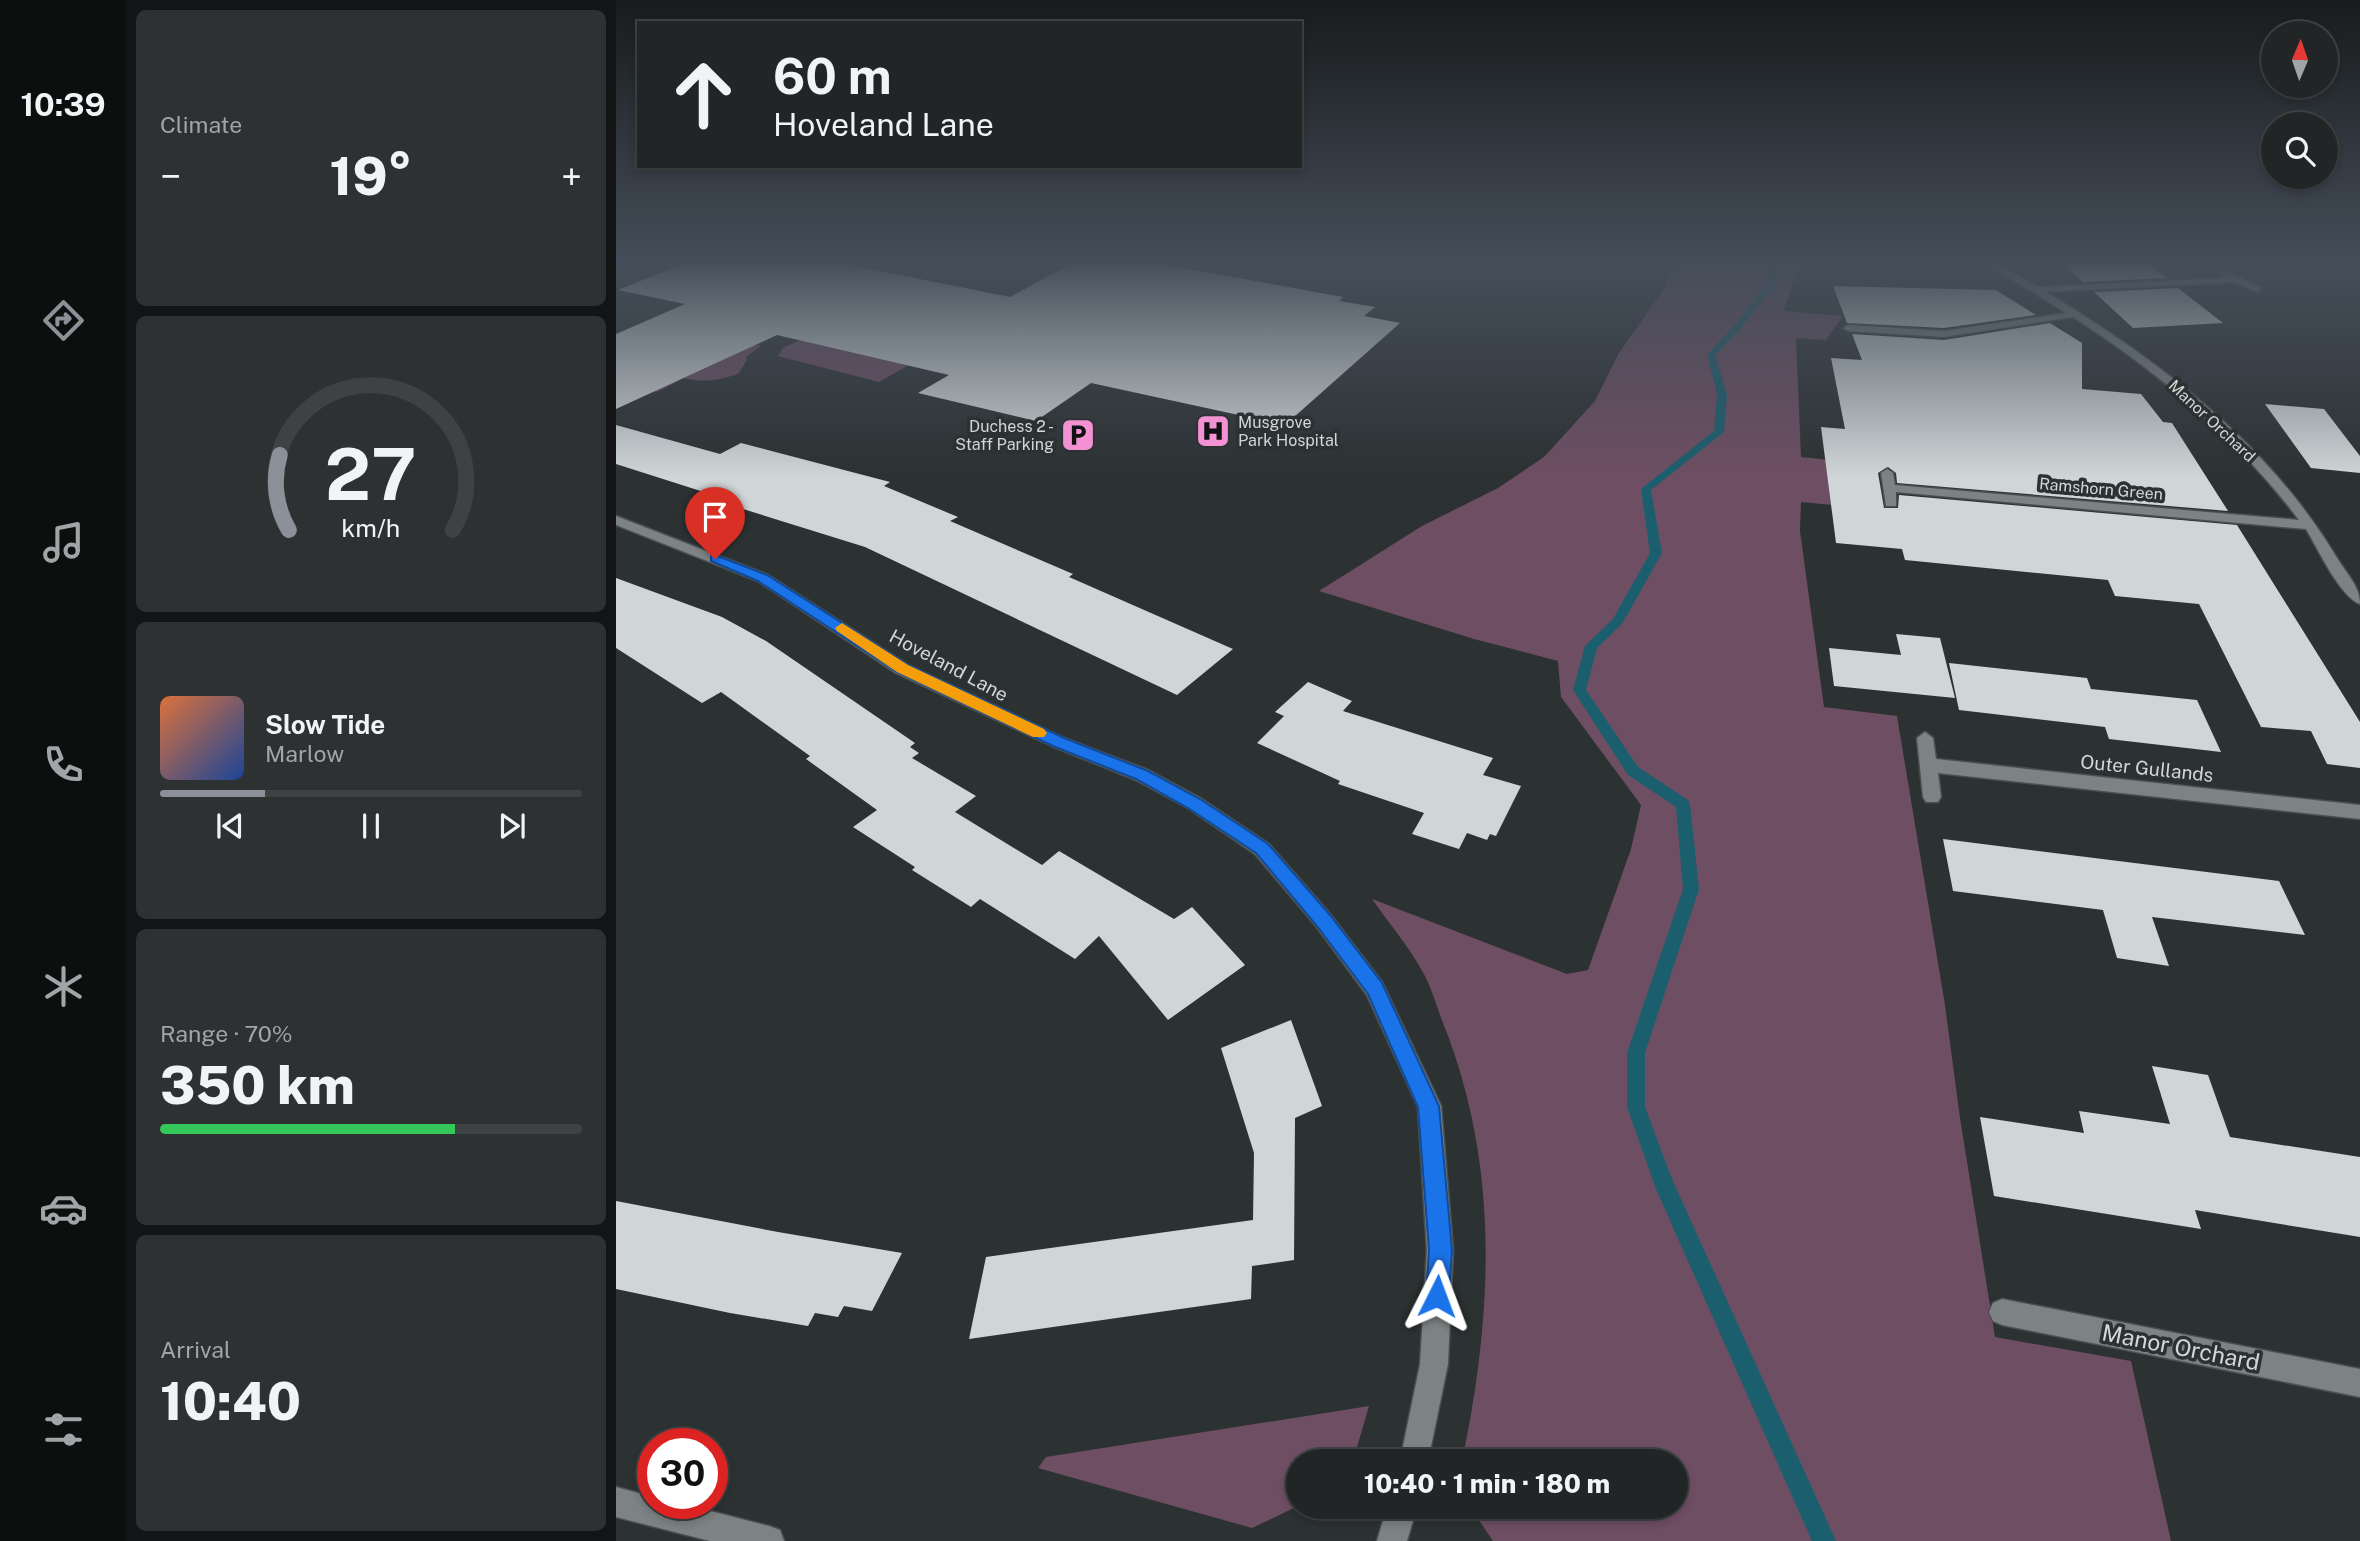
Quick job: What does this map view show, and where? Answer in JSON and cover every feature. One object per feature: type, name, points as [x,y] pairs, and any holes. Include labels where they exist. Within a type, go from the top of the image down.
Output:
[{"type":"street","name":"Manor Orchard","points":[[2104,334],[2161,373],[2204,409],[2251,455],[2310,526],[2360,599]]},
{"type":"street","points":[[1887,473],[1891,503]]},
{"type":"street","name":"Ramshorn Green","points":[[1889,488],[2310,526]]},
{"type":"street","name":"Hoveland Lane","points":[[616,520],[763,578],[902,669],[1058,742],[1142,775],[1194,803],[1262,849],[1323,920],[1375,989],[1429,1106],[1440,1250],[1434,1364],[1416,1449]]},
{"type":"street","points":[[1925,738],[1932,797]]},
{"type":"street","name":"Outer Gullands","points":[[1928,765],[2360,812]]},
{"type":"street","name":"Manor Orchard","points":[[2002,1312],[2360,1383]]},
{"type":"street","points":[[616,1502],[769,1541]]},
{"type":"street","points":[[1392,1541],[1398,1519]]},
{"type":"shaded area","points":[[1632,334],[1830,334],[1826,340],[1796,338],[1801,457],[1868,464],[1875,509],[1801,502],[1800,531],[1824,707],[1897,716],[1945,1005],[1995,1337],[2131,1361],[2171,1541],[1493,1541],[1478,1519],[1688,1519],[1688,1449],[1464,1449],[1480,1351],[1485,1295],[1486,1240],[1474,1131],[1461,1077],[1428,982],[1410,951],[1372,899],[1567,974],[1588,970],[1631,849],[1641,805],[1561,697],[1558,661],[1474,639],[1319,591],[1422,526],[1498,488],[1544,457],[1595,401],[1619,353]]},
{"type":"shaded area","points":[[717,335],[761,346],[746,357],[747,360],[738,374],[724,378],[705,381],[684,378],[657,392],[616,381]]},
{"type":"shaded area","points":[[800,340],[909,365],[879,382],[778,356],[783,348]]},
{"type":"shaded area","points":[[1369,1406],[1356,1449],[1286,1449],[1286,1512],[1252,1528],[1038,1468],[1046,1457]]},
{"type":"building","points":[[616,334],[1388,334],[1285,425],[1091,383],[1036,421],[918,393],[949,375],[777,335],[616,409]]},
{"type":"building","points":[[1852,334],[1944,340],[1982,334],[2067,334],[2082,343],[2082,389],[2141,394],[2163,422],[2172,423],[2228,511],[1897,483],[1896,473],[1888,467],[1878,473],[1884,508],[1898,508],[1899,495],[2237,525],[2360,722],[2360,768],[2327,764],[2311,731],[2261,727],[2199,604],[2115,596],[2108,580],[1905,560],[1902,549],[1836,543],[1821,427],[1845,429],[1831,358],[1862,360]]},
{"type":"building","points":[[2265,404],[2324,409],[2360,456],[2360,473],[2311,468]]},
{"type":"building","points":[[616,425],[720,454],[741,443],[890,482],[884,486],[958,517],[950,521],[1073,574],[1069,577],[1233,649],[1177,695],[865,547],[727,504],[732,501],[616,464]]},
{"type":"building","points":[[616,578],[722,617],[766,641],[915,743],[910,747],[919,753],[912,758],[976,796],[955,812],[1042,865],[1059,851],[1174,919],[1192,907],[1245,965],[1168,1020],[1099,936],[1075,959],[980,899],[971,907],[912,870],[915,867],[853,827],[877,810],[806,759],[810,756],[721,692],[702,703],[616,648]]},
{"type":"building","points":[[1896,634],[1940,638],[1955,698],[1834,686],[1829,648],[1901,655]]},
{"type":"building","points":[[1949,663],[2087,678],[2091,689],[2197,700],[2221,752],[2109,739],[2105,727],[1959,710]]},
{"type":"building","points":[[1308,682],[1352,701],[1343,711],[1493,758],[1483,775],[1521,786],[1496,836],[1490,834],[1487,840],[1467,833],[1459,849],[1412,834],[1424,813],[1338,784],[1340,781],[1257,743],[1284,716],[1275,712]]},
{"type":"building","points":[[1943,839],[2279,881],[2305,935],[2152,917],[2169,966],[2117,958],[2103,910],[1953,891]]},
{"type":"building","points":[[1291,1020],[1322,1106],[1295,1118],[1294,1260],[1252,1266],[1251,1299],[969,1339],[986,1257],[1253,1220],[1254,1153],[1221,1048]]},
{"type":"building","points":[[2152,1066],[2208,1075],[2230,1137],[2360,1157],[2360,1237],[2195,1210],[2201,1229],[1994,1196],[1980,1117],[2084,1133],[2079,1111],[2170,1124]]},
{"type":"building","points":[[616,1201],[902,1253],[872,1311],[844,1306],[838,1317],[815,1313],[808,1326],[730,1313],[616,1289]]},
{"type":"waterway","points":[[1731,334],[1711,355],[1722,394],[1719,432],[1646,489],[1656,553],[1618,621],[1591,646],[1579,690],[1633,771],[1683,804],[1691,889],[1636,1053],[1636,1107],[1663,1182],[1824,1541]]},
{"type":"slow traffic","points":[[842,628],[902,669],[1039,733]]},
{"type":"place","name":"Musgrove Park Hospital","points":[[1213,431]]},
{"type":"place","name":"Duchess 2 - Staff Parking","points":[[1078,435]]},
{"type":"route","points":[[715,559],[763,578],[902,669],[1058,742],[1142,775],[1194,803],[1262,849],[1323,920],[1375,989],[1429,1106],[1440,1250],[1437,1296]]}]
